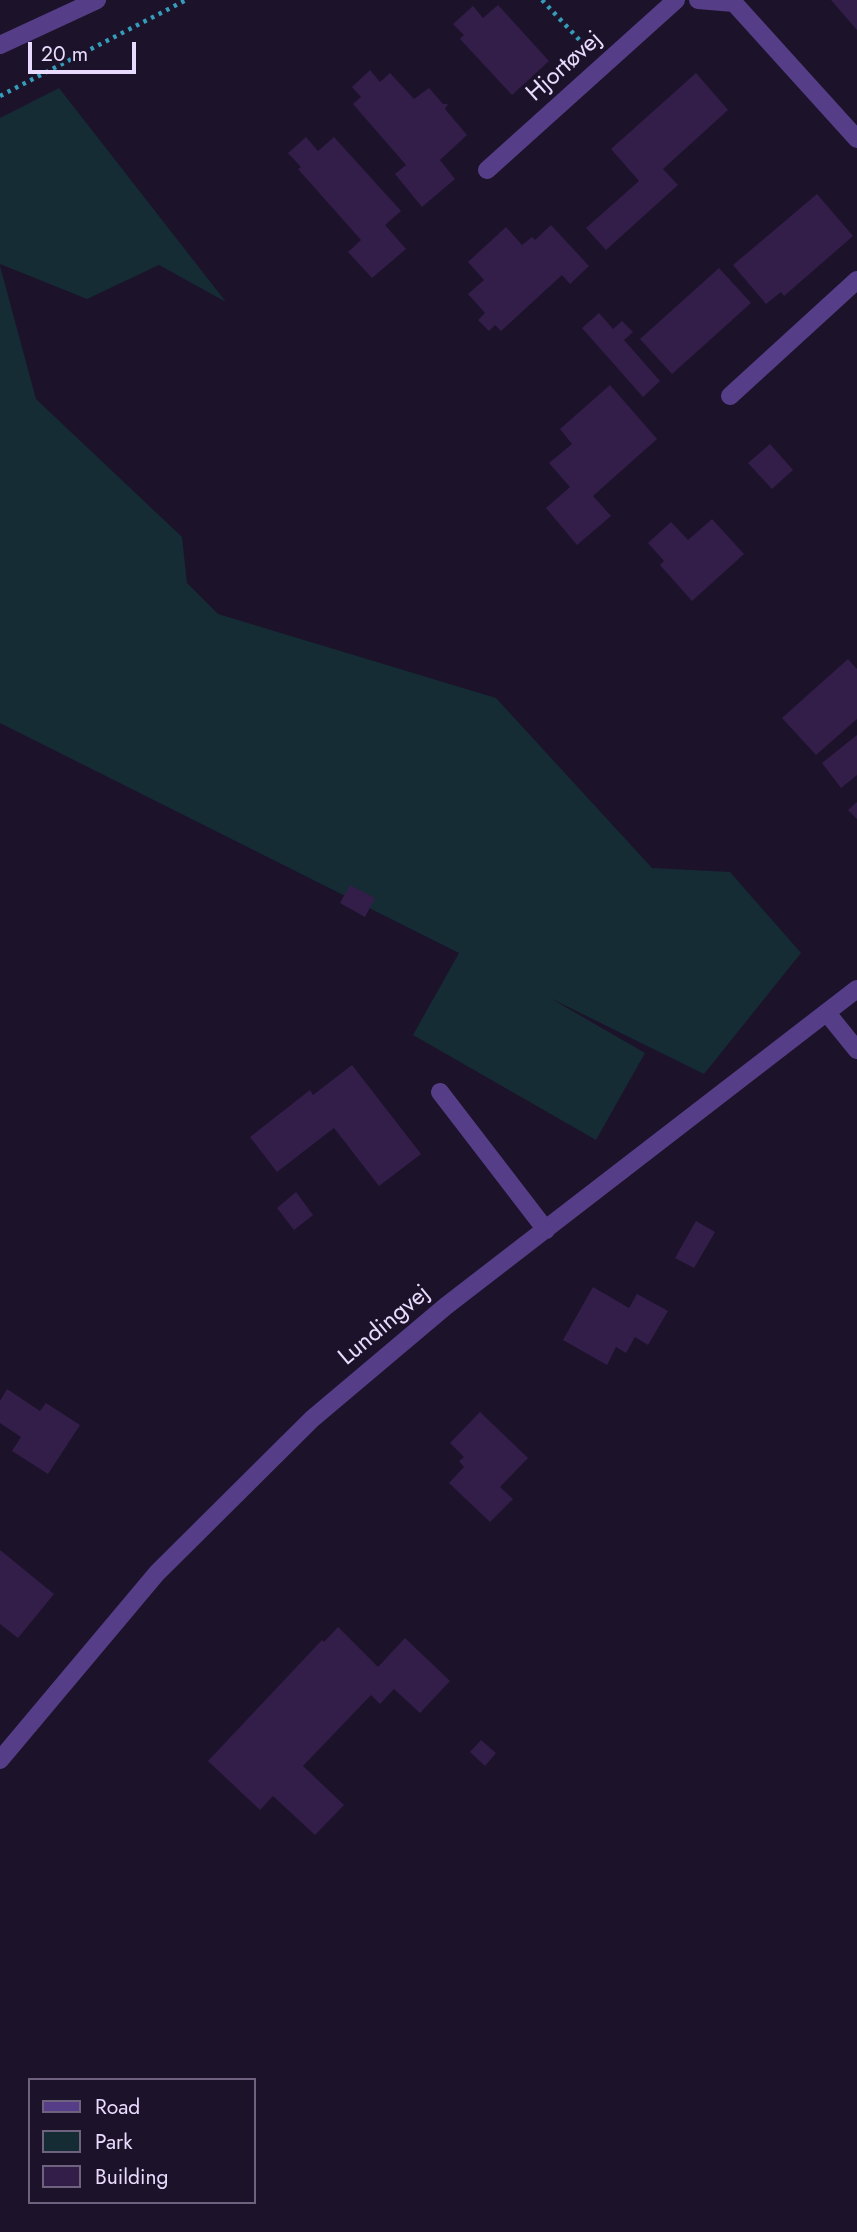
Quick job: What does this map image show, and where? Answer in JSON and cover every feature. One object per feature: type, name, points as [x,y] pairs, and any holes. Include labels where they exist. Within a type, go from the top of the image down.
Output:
[{"type":"street","points":[[0,45],[97,0]]},
{"type":"street","name":"Hjortøvej","points":[[487,170],[676,0]]},
{"type":"street","points":[[698,0],[734,3],[857,139]]},
{"type":"street","points":[[730,396],[857,280]]},
{"type":"street","name":"Lundingvej","points":[[0,1760],[158,1573],[312,1419],[446,1307],[857,989]]},
{"type":"street","points":[[827,1013],[857,1050]]},
{"type":"street","points":[[440,1092],[546,1230]]},
{"type":"path","points":[[0,96],[186,0]]},
{"type":"path","points":[[542,0],[604,66]]},
{"type":"green space","points":[[59,88],[226,302],[159,265],[87,299],[0,264],[0,118]]},
{"type":"green space","points":[[0,266],[36,399],[182,537],[187,583],[218,614],[496,698],[652,868],[730,872],[801,953],[704,1074],[550,998],[645,1053],[596,1140],[413,1035],[459,953],[0,723]]},
{"type":"building","points":[[831,0],[857,0],[857,30]]},
{"type":"building","points":[[498,5],[549,61],[512,95],[460,39],[464,35],[453,24],[473,6],[483,18]]},
{"type":"building","points":[[370,70],[380,82],[390,73],[414,99],[429,88],[443,104],[448,104],[445,109],[467,135],[440,160],[455,179],[422,207],[395,174],[406,165],[353,104],[361,97],[352,87]]},
{"type":"building","points":[[696,73],[728,110],[663,169],[678,185],[606,250],[586,228],[639,181],[611,149]]},
{"type":"building","points":[[306,137],[318,151],[334,137],[401,211],[385,225],[406,249],[372,278],[348,252],[361,240],[298,169],[301,167],[288,153]]},
{"type":"building","points":[[817,194],[853,236],[784,296],[781,292],[766,304],[733,265]]},
{"type":"building","points":[[551,225],[589,266],[570,284],[562,275],[501,331],[495,325],[489,331],[478,320],[485,313],[468,294],[484,280],[468,262],[506,227],[522,245],[532,237],[535,240]]},
{"type":"building","points":[[719,268],[751,303],[672,374],[640,339]]},
{"type":"building","points":[[599,313],[613,329],[622,321],[633,332],[624,340],[660,381],[643,397],[582,328]]},
{"type":"building","points":[[610,385],[657,439],[593,496],[611,516],[577,545],[546,508],[570,487],[549,463],[572,444],[560,429]]},
{"type":"building","points":[[770,444],[793,470],[772,489],[748,463]]},
{"type":"building","points":[[712,519],[744,554],[692,601],[660,565],[664,561],[648,543],[671,522],[688,540]]},
{"type":"building","points":[[848,659],[857,669],[857,719],[816,755],[782,718]]},
{"type":"building","points":[[857,735],[857,775],[841,788],[822,763]]},
{"type":"building","points":[[857,802],[857,819],[848,810]]},
{"type":"building","points":[[350,885],[375,898],[365,917],[340,903]]},
{"type":"building","points":[[352,1065],[421,1154],[379,1186],[334,1128],[277,1172],[250,1137],[310,1090],[313,1095]]},
{"type":"building","points":[[296,1192],[313,1215],[294,1230],[277,1208]]},
{"type":"building","points":[[696,1221],[715,1232],[694,1268],[675,1258]]},
{"type":"building","points":[[593,1287],[629,1308],[637,1294],[668,1311],[648,1345],[635,1337],[626,1353],[616,1347],[607,1365],[563,1340]]},
{"type":"building","points":[[7,1389],[40,1411],[46,1403],[80,1425],[48,1474],[12,1451],[21,1437],[0,1423],[0,1401]]},
{"type":"building","points":[[480,1412],[528,1458],[500,1487],[513,1499],[490,1522],[449,1483],[464,1467],[459,1461],[464,1457],[450,1443]]},
{"type":"building","points":[[0,1550],[54,1594],[18,1638],[0,1624]]},
{"type":"building","points":[[338,1627],[378,1667],[405,1638],[450,1681],[420,1713],[394,1689],[380,1704],[371,1695],[303,1766],[344,1805],[315,1835],[273,1796],[260,1810],[208,1761],[322,1640],[324,1642]]},
{"type":"building","points":[[481,1740],[496,1753],[485,1766],[470,1752]]}]
